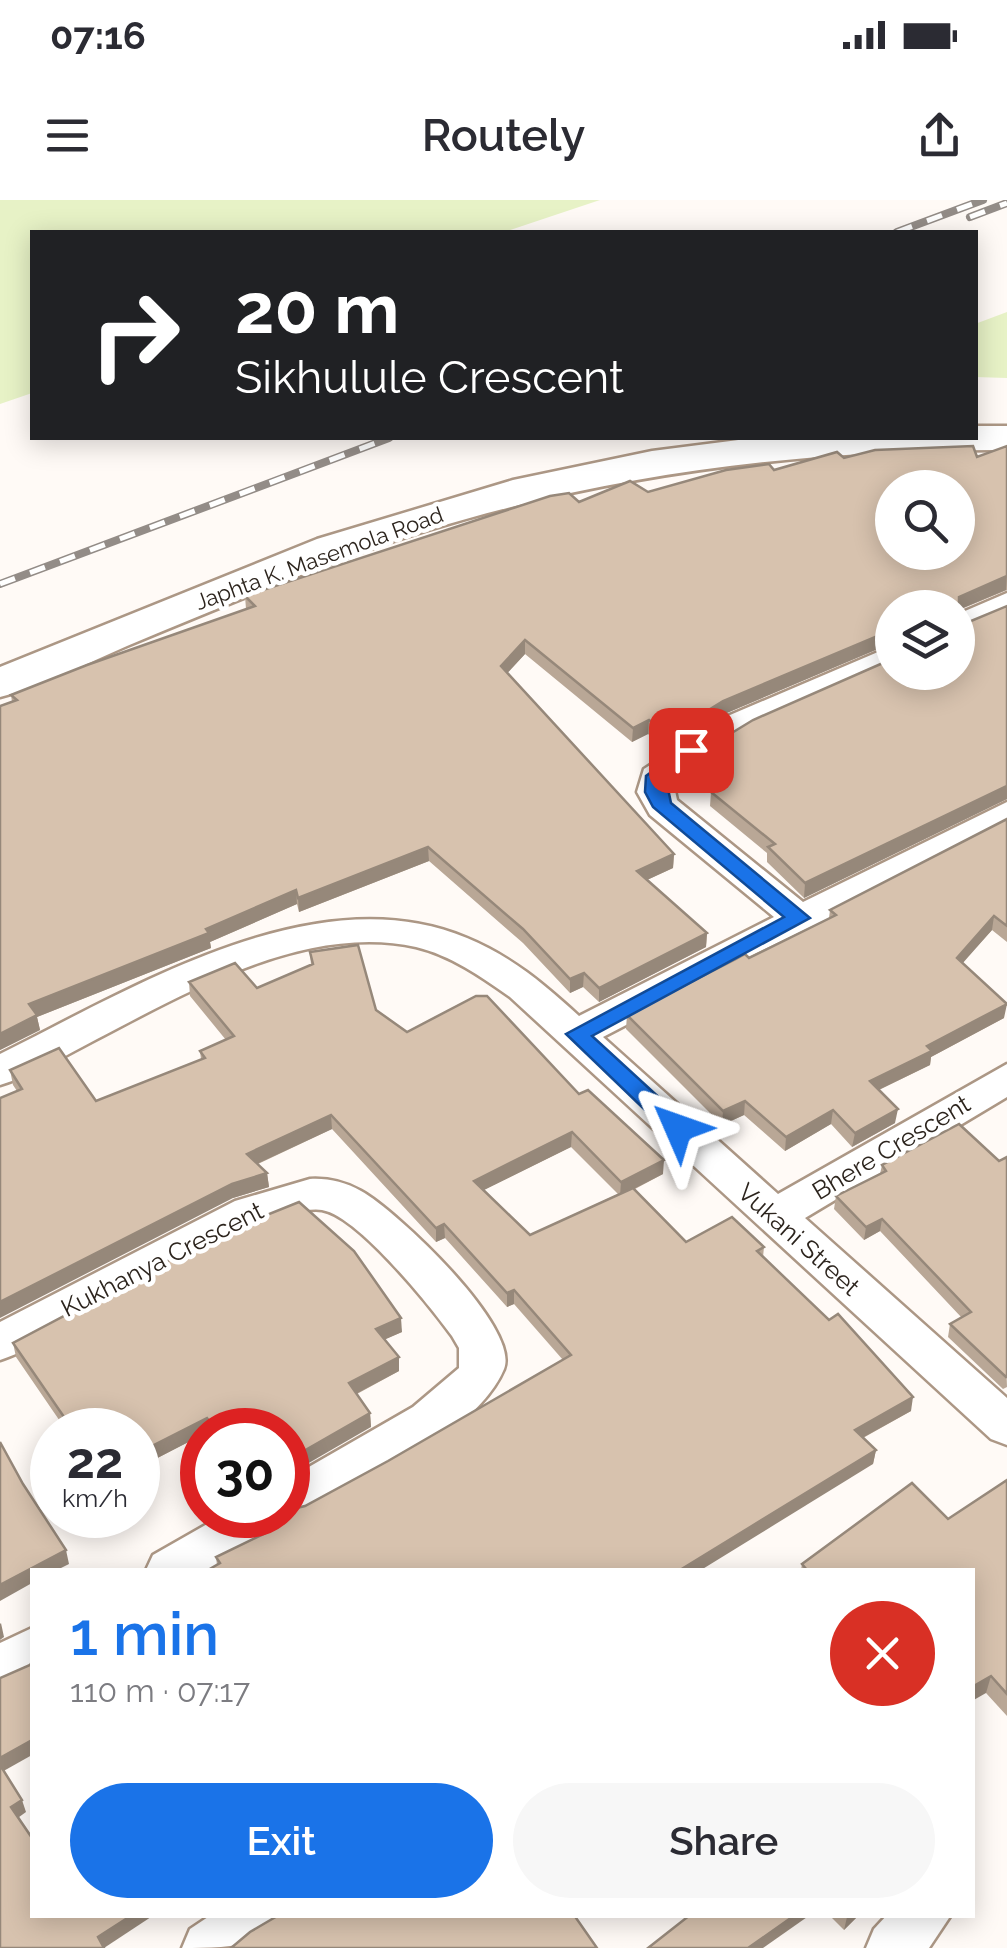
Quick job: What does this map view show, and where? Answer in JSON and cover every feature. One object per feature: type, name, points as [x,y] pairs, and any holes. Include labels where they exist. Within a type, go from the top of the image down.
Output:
[{"type":"main road","name":"Japhta K. Masemola Road","points":[[978,439],[1007,438]]},
{"type":"main road","name":"Japhta K. Masemola Road","points":[[0,683],[326,551],[523,490],[753,452],[916,440]]},
{"type":"street","points":[[975,618],[1007,603]]},
{"type":"street","points":[[799,918],[663,807],[656,792],[656,776],[674,759],[709,740],[875,664]]},
{"type":"street","points":[[577,1034],[1007,813]]},
{"type":"street","name":"Vukani Street","points":[[0,1071],[190,980],[263,952],[323,935],[378,930],[440,940],[484,959],[577,1034],[774,1216],[1003,1417]]},
{"type":"street","name":"Bhere Crescent","points":[[774,1216],[1007,1078]]},
{"type":"street","name":"Kukhanya Crescent","points":[[0,1343],[250,1212],[292,1196],[328,1194],[352,1203],[376,1220],[461,1315],[480,1340],[485,1363],[473,1386],[446,1410],[310,1489]]},
{"type":"street","points":[[173,1568],[225,1538]]},
{"type":"street","points":[[0,1668],[30,1651]]},
{"type":"street","points":[[209,1948],[254,1918]]},
{"type":"street","points":[[893,1948],[921,1918]]},
{"type":"green space","points":[[0,200],[600,200],[510,230],[30,230],[30,394],[0,404]]},
{"type":"green space","points":[[1007,312],[1007,378],[978,377],[978,323]]},
{"type":"building","points":[[973,446],[977,457],[1007,446],[1007,576],[975,590],[875,590],[875,637],[723,701],[668,735],[649,720],[633,728],[525,640],[501,666],[674,854],[637,871],[707,933],[599,988],[584,973],[570,979],[523,929],[428,847],[298,898],[296,890],[206,929],[209,933],[29,1004],[37,1015],[0,1034],[0,706],[17,700],[11,695],[255,606],[245,596],[550,496],[569,493],[579,502],[630,481],[648,492],[726,470],[769,464],[774,470],[837,452],[844,458],[875,450]]},
{"type":"building","points":[[1007,606],[1007,786],[805,883],[768,847],[775,844],[711,792],[728,784],[694,756],[753,720],[875,666],[875,690],[975,690],[975,619]]},
{"type":"building","points":[[1007,819],[1007,926],[994,916],[957,958],[1007,1004],[927,1046],[932,1051],[870,1081],[898,1109],[855,1133],[833,1110],[786,1137],[745,1101],[723,1111],[627,1015],[745,954],[749,958],[836,915],[830,910]]},
{"type":"building","points":[[358,945],[376,1010],[407,1032],[476,996],[487,996],[579,1094],[588,1090],[664,1160],[621,1182],[572,1132],[474,1181],[530,1235],[633,1188],[686,1242],[732,1217],[764,1247],[757,1251],[829,1320],[838,1314],[913,1397],[855,1430],[876,1450],[683,1568],[211,1568],[220,1563],[216,1557],[255,1538],[310,1538],[310,1503],[571,1355],[514,1290],[507,1293],[444,1224],[436,1228],[331,1115],[247,1154],[267,1173],[232,1184],[0,1302],[0,1098],[22,1089],[10,1070],[59,1048],[96,1101],[205,1058],[200,1051],[234,1036],[189,982],[235,963],[257,988],[313,964],[310,952]]},
{"type":"building","points":[[959,1124],[999,1161],[1007,1157],[1006,1377],[950,1324],[971,1312],[882,1219],[866,1227],[836,1196],[886,1171],[882,1165]]},
{"type":"building","points":[[299,1202],[354,1251],[401,1318],[376,1329],[399,1357],[349,1383],[370,1413],[310,1447],[310,1408],[180,1408],[180,1432],[160,1442],[160,1408],[58,1408],[13,1343],[215,1236]]},
{"type":"building","points":[[0,1442],[30,1495],[30,1538],[58,1538],[66,1550],[0,1585]]},
{"type":"building","points":[[1007,1480],[1007,1694],[991,1676],[975,1685],[975,1568],[805,1568],[802,1564],[912,1483],[948,1519]]},
{"type":"building","points":[[30,1665],[30,1741],[0,1758],[0,1678]]},
{"type":"building","points":[[0,1765],[22,1800],[11,1807],[30,1835],[30,1918],[127,1918],[98,1937],[104,1948],[0,1948]]},
{"type":"building","points":[[274,1918],[576,1918],[597,1948],[231,1948]]},
{"type":"building","points":[[686,1918],[791,1918],[748,1948],[648,1948]]},
{"type":"railway","points":[[902,230],[983,200]]},
{"type":"railway","points":[[970,217],[1007,203]]},
{"type":"railway","points":[[0,584],[384,440]]},
{"type":"route","points":[[678,1128],[577,1034],[799,918],[663,807],[656,792],[656,776],[691,750]]}]
